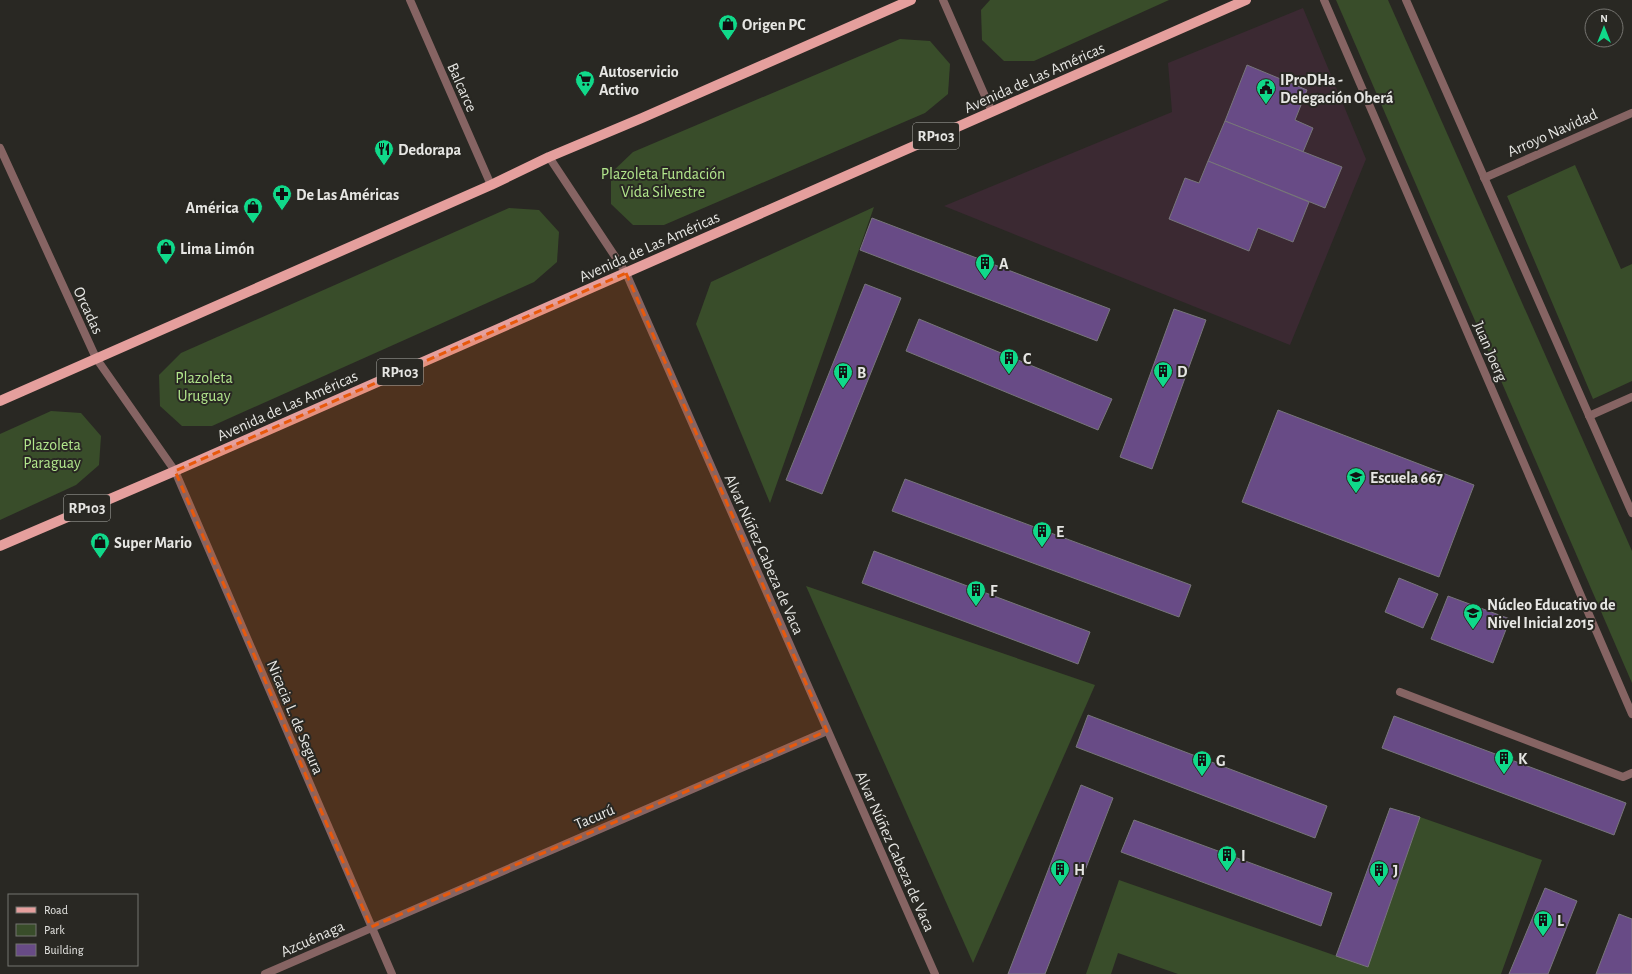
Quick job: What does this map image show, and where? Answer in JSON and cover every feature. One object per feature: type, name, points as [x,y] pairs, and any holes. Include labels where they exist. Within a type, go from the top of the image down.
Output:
[{"type":"main road","points":[[0,401],[491,185],[549,157],[642,118],[911,0]]},
{"type":"main road","name":"Avenida de Las Américas","points":[[175,471],[1246,0]]},
{"type":"main road","name":"RP103","points":[[0,546],[175,471]]},
{"type":"street","name":"Balcarce","points":[[410,0],[491,185]]},
{"type":"street","points":[[943,0],[992,112]]},
{"type":"street","name":"Juan Joerg","points":[[1324,0],[1632,714]]},
{"type":"street","points":[[1406,0],[1632,513]]},
{"type":"street","name":"Arroyo Navidad","points":[[1484,178],[1632,113]]},
{"type":"street","name":"Orcadas","points":[[0,148],[96,358],[175,471]]},
{"type":"street","name":"Alvar Núñez Cabeza de Vaca","points":[[549,157],[626,273],[935,974]]},
{"type":"street","points":[[1589,416],[1632,397]]},
{"type":"street","name":"Nicacia L. de Segura","points":[[175,471],[392,974]]},
{"type":"street","points":[[1400,692],[1623,777],[1632,773]]},
{"type":"street","name":"Tacurú","points":[[371,928],[828,731]]},
{"type":"street","name":"Azcuénaga","points":[[265,974],[371,928]]},
{"type":"highlighted area","points":[[626,273],[827,731],[371,927],[175,471]]},
{"type":"shaded area","points":[[1303,8],[1366,159],[1290,345],[944,206],[1172,112],[1168,63]]},
{"type":"green space","points":[[990,0],[1169,0],[1034,61],[1004,61],[982,40],[981,10]]},
{"type":"green space","points":[[1336,0],[1388,0],[1632,551],[1632,683]]},
{"type":"green space","name":"Plazoleta Fundación Vida Silvestre","points":[[900,39],[930,41],[950,64],[948,94],[925,113],[664,225],[633,225],[611,204],[611,173],[633,152]]},
{"type":"green space","points":[[1575,165],[1621,269],[1632,264],[1632,381],[1593,399],[1507,196]]},
{"type":"green space","points":[[874,207],[770,503],[696,324],[711,282]]},
{"type":"green space","name":"Plazoleta Uruguay","points":[[509,208],[539,210],[559,232],[557,262],[534,282],[212,426],[182,426],[160,406],[159,375],[181,353]]},
{"type":"green space","name":"Plazoleta Paraguay","points":[[51,411],[81,413],[101,436],[99,465],[76,485],[0,520],[0,434]]},
{"type":"green space","points":[[806,586],[1095,685],[973,963]]},
{"type":"green space","points":[[1420,817],[1542,860],[1501,974],[1178,974],[1118,953],[1111,974],[1086,974],[1119,880],[1368,967]]},
{"type":"building","name":"IProDHa - Delegación Oberá","points":[[1247,65],[1307,90],[1295,120],[1313,128],[1303,152],[1225,121]]},
{"type":"building","points":[[1225,121],[1342,167],[1325,208],[1208,161]]},
{"type":"building","points":[[1208,161],[1309,202],[1293,242],[1258,228],[1249,251],[1169,219],[1185,178],[1199,183]]},
{"type":"building","name":"A","points":[[872,218],[1110,309],[1097,341],[860,250]]},
{"type":"building","name":"B","points":[[865,284],[901,298],[822,494],[786,480]]},
{"type":"building","name":"D","points":[[1174,309],[1206,320],[1152,469],[1120,457]]},
{"type":"building","name":"C","points":[[919,319],[1112,399],[1098,430],[906,351]]},
{"type":"building","points":[[1278,410],[1474,485],[1439,577],[1242,502]]},
{"type":"building","name":"E","points":[[905,479],[1191,585],[1179,617],[892,511]]},
{"type":"building","name":"F","points":[[874,551],[1090,632],[1078,664],[862,583]]},
{"type":"building","points":[[1399,578],[1438,594],[1423,628],[1385,612]]},
{"type":"building","points":[[1448,596],[1510,619],[1493,663],[1431,639]]},
{"type":"building","name":"G","points":[[1088,715],[1327,806],[1315,838],[1076,747]]},
{"type":"building","name":"K","points":[[1394,716],[1626,803],[1614,835],[1382,748]]},
{"type":"building","name":"H","points":[[1081,785],[1113,798],[1045,974],[1008,974]]},
{"type":"building","name":"J","points":[[1390,808],[1420,817],[1368,967],[1336,956]]},
{"type":"building","name":"I","points":[[1134,820],[1332,893],[1321,926],[1121,852]]},
{"type":"building","name":"L","points":[[1545,888],[1577,901],[1548,974],[1509,974]]},
{"type":"building","points":[[1619,914],[1632,919],[1632,974],[1596,974]]},
{"type":"place","name":"Origen PC","points":[[728,41]]},
{"type":"place","name":"Autoservicio Activo","points":[[585,97]]},
{"type":"place","name":"IProDHa - Delegación Oberá","points":[[1266,105]]},
{"type":"place","name":"Dedorapa","points":[[384,166]]},
{"type":"place","name":"De Las Américas","points":[[282,211]]},
{"type":"place","name":"América","points":[[253,224]]},
{"type":"place","name":"Lima Limón","points":[[166,265]]},
{"type":"place","name":"A","points":[[985,280]]},
{"type":"place","name":"C","points":[[1009,375]]},
{"type":"place","name":"D","points":[[1163,388]]},
{"type":"place","name":"B","points":[[843,389]]},
{"type":"place","name":"Escuela 667","points":[[1356,494]]},
{"type":"place","name":"E","points":[[1042,548]]},
{"type":"place","name":"Super Mario","points":[[100,559]]},
{"type":"place","name":"F","points":[[976,607]]},
{"type":"place","name":"Núcleo Educativo de Nivel Inicial 2015","points":[[1473,630]]},
{"type":"place","name":"K","points":[[1504,775]]},
{"type":"place","name":"G","points":[[1202,777]]},
{"type":"place","name":"I","points":[[1227,872]]},
{"type":"place","name":"H","points":[[1060,886]]},
{"type":"place","name":"J","points":[[1379,887]]},
{"type":"place","name":"L","points":[[1543,937]]}]
